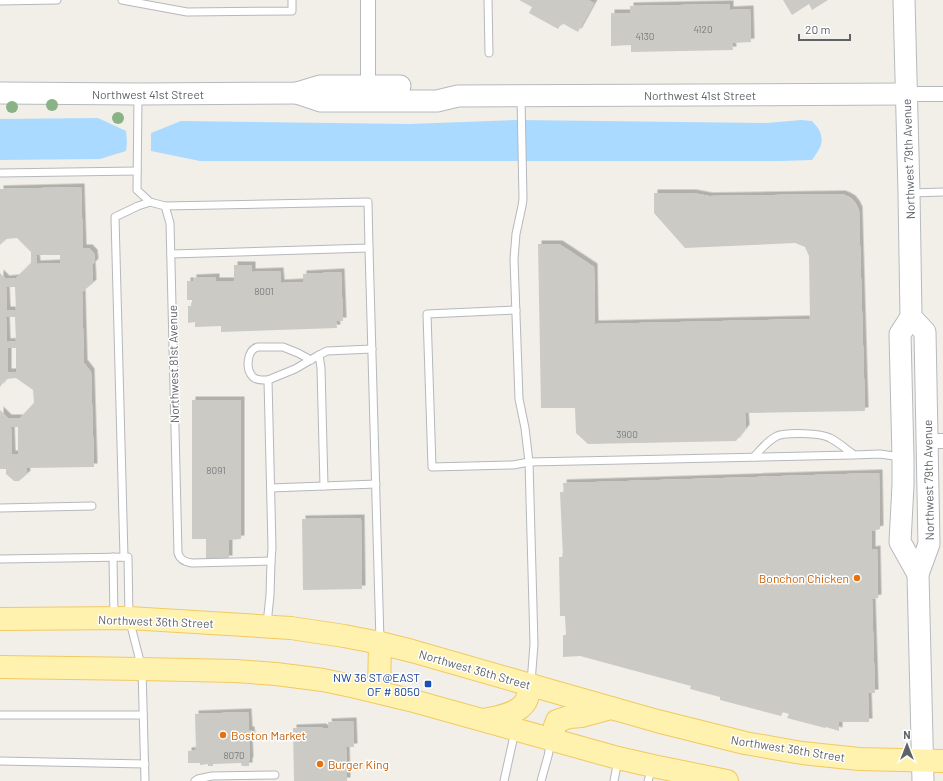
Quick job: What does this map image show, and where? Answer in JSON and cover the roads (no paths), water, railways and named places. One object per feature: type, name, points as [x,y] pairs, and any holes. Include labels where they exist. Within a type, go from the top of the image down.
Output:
[{"type":"main road","name":"Northwest 79th Avenue","points":[[904,0],[911,317],[900,334],[903,458],[900,542],[918,574]]},
{"type":"main road","name":"Northwest 41st Street","points":[[0,94],[296,93],[320,86],[436,86],[458,96]]},
{"type":"main road","name":"Northwest 41st Street","points":[[296,93],[321,101],[437,101],[458,96],[521,102],[906,94]]},
{"type":"main road","name":"Northwest 79th Avenue","points":[[911,317],[925,332],[935,441],[929,501],[930,544],[918,574],[929,767]]},
{"type":"main road","points":[[901,380],[914,404],[916,419],[935,441]]},
{"type":"main road","points":[[903,458],[915,478],[917,486],[929,501]]},
{"type":"main road","name":"Northwest 36th Street","points":[[0,619],[122,618],[291,628],[344,636],[380,643],[434,657],[657,721],[745,743],[802,753],[929,767]]},
{"type":"main road","points":[[379,692],[380,643]]},
{"type":"main road","points":[[0,667],[236,671],[323,680],[379,692],[618,758],[650,774],[727,781]]},
{"type":"main road","points":[[483,720],[501,717],[515,712],[525,702],[531,686]]},
{"type":"main road","points":[[551,739],[557,721],[611,708]]},
{"type":"street","points":[[368,0],[368,86]]},
{"type":"street","name":"Northwest 41st Street","points":[[906,94],[943,94]]},
{"type":"lane","points":[[0,0],[57,0]]},
{"type":"lane","points":[[122,0],[187,12],[292,11],[292,0]]},
{"type":"lane","points":[[488,0],[489,53]]},
{"type":"lane","points":[[138,94],[137,190],[150,202],[165,206],[368,202],[380,643]]},
{"type":"lane","points":[[521,102],[522,206],[516,234],[515,253],[518,399],[525,428],[530,462],[534,644],[531,686]]},
{"type":"lane","points":[[0,173],[137,170]]},
{"type":"lane","points":[[909,193],[943,192]]},
{"type":"lane","points":[[122,618],[126,556],[115,217],[150,202]]},
{"type":"lane","name":"Northwest 81st Avenue","points":[[165,206],[170,223],[178,553],[183,561],[192,563],[271,561]]},
{"type":"lane","points":[[171,254],[369,248]]},
{"type":"lane","points":[[516,310],[427,314],[432,468],[513,465],[530,462],[853,454],[880,454],[903,458]]},
{"type":"lane","points":[[311,360],[282,347],[258,347],[250,352],[248,369],[252,376],[259,380],[268,380],[295,369],[311,360],[319,355],[327,351],[372,350]]},
{"type":"lane","points":[[319,355],[324,486]]},
{"type":"lane","points":[[266,626],[270,595],[272,548],[268,380]]},
{"type":"lane","points":[[754,457],[766,444],[779,436],[795,434],[814,434],[829,437],[853,454]]},
{"type":"lane","points":[[271,488],[376,484]]},
{"type":"lane","points":[[0,508],[92,506]]},
{"type":"lane","points":[[0,559],[126,556]]},
{"type":"lane","points":[[113,557],[122,618],[142,669],[145,781]]},
{"type":"lane","points":[[0,715],[143,715]]},
{"type":"lane","points":[[504,781],[516,729]]},
{"type":"lane","points":[[541,781],[551,739]]},
{"type":"lane","points":[[614,781],[618,758]]},
{"type":"lane","points":[[0,761],[145,764]]},
{"type":"lane","points":[[195,781],[212,776],[275,775]]},
{"type":"water","points":[[98,118],[126,131],[126,151],[100,159],[0,160],[0,119]]},
{"type":"water","points":[[517,120],[767,123],[801,120],[812,121],[818,128],[822,140],[820,147],[812,160],[781,161],[200,161],[151,151],[151,133],[181,121],[410,124]]},
{"type":"place","name":"Bonchon Chicken","points":[[857,578]]},
{"type":"place","name":"NW 36 ST@EAST OF # 8050","points":[[428,684]]},
{"type":"place","name":"Boston Market","points":[[223,735]]},
{"type":"place","name":"Burger King","points":[[320,764]]}]
